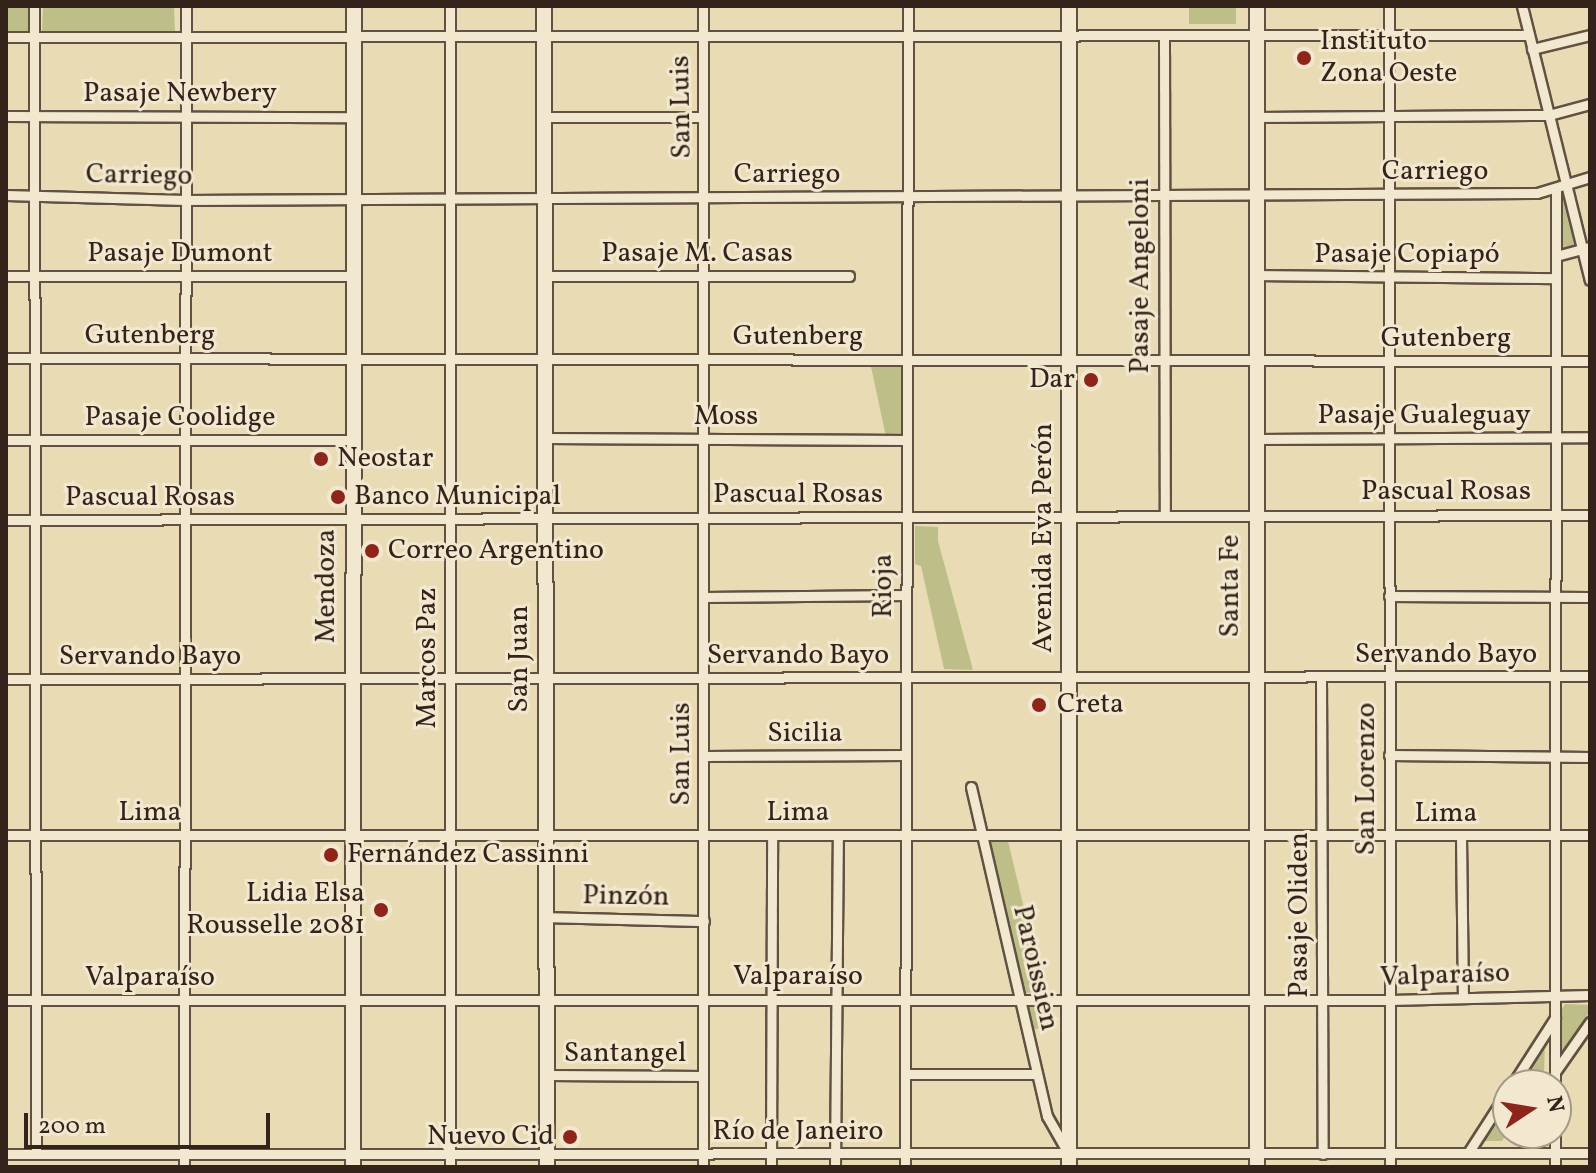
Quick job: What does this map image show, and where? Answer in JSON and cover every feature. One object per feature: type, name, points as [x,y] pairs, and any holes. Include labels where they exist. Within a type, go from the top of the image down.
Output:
[{"type":"main road","name":"Mendoza","points":[[353,1161],[354,6]]},
{"type":"main road","name":"San Juan","points":[[544,6],[547,1161]]},
{"type":"main road","name":"Avenida Eva Perón","points":[[1069,6],[1069,1160]]},
{"type":"main road","name":"Santa Fe","points":[[1257,6],[1257,1160]]},
{"type":"street","points":[[34,6],[36,1154]]},
{"type":"street","points":[[184,1167],[186,6]]},
{"type":"street","name":"Marcos Paz","points":[[450,6],[450,1167]]},
{"type":"street","name":"San Luis","points":[[703,6],[706,197],[703,1167]]},
{"type":"street","name":"Rioja","points":[[905,1167],[908,6]]},
{"type":"street","name":"San Lorenzo","points":[[1389,6],[1390,1167]]},
{"type":"street","points":[[1522,6],[1549,115],[1561,187],[1586,248],[1590,280]]},
{"type":"street","points":[[6,37],[1529,35]]},
{"type":"street","points":[[1532,49],[1590,35]]},
{"type":"street","name":"Pasaje Angeloni","points":[[1164,36],[1165,516]]},
{"type":"street","points":[[1257,117],[1549,115],[1590,104]]},
{"type":"street","name":"Pasaje Newbery","points":[[6,116],[354,117]]},
{"type":"street","points":[[545,117],[703,117]]},
{"type":"street","name":"Carriego","points":[[6,195],[185,200],[1537,193],[1590,177]]},
{"type":"street","points":[[1555,1069],[1556,256],[1561,187]]},
{"type":"street","points":[[1556,256],[1586,248]]},
{"type":"street","name":"Pasaje Copiapó","points":[[1257,275],[1556,278]]},
{"type":"street","name":"Pasaje Dumont","points":[[6,276],[354,276]]},
{"type":"street","name":"Pasaje M. Casas","points":[[545,276],[849,276]]},
{"type":"street","name":"Gutenberg","points":[[6,358],[1590,361]]},
{"type":"street","name":"Pasaje Gualeguay","points":[[1257,439],[1590,437]]},
{"type":"street","name":"Moss","points":[[545,438],[907,440]]},
{"type":"street","name":"Pasaje Coolidge","points":[[6,440],[353,440]]},
{"type":"street","name":"Pascual Rosas","points":[[6,520],[1590,515]]},
{"type":"street","points":[[705,597],[906,595]]},
{"type":"street","points":[[1389,596],[1590,597]]},
{"type":"street","name":"Servando Bayo","points":[[6,679],[1590,676]]},
{"type":"street","name":"Pasaje Oliden","points":[[1321,677],[1323,1154]]},
{"type":"street","name":"Sicilia","points":[[704,756],[906,755]]},
{"type":"street","points":[[1389,755],[1590,757]]},
{"type":"street","name":"Paroissien","points":[[971,787],[1047,1116],[1069,1160]]},
{"type":"street","name":"Lima","points":[[6,835],[1590,835]]},
{"type":"street","points":[[771,1167],[772,835]]},
{"type":"street","points":[[835,1167],[838,835]]},
{"type":"street","points":[[1461,836],[1463,997]]},
{"type":"street","name":"Pinzón","points":[[546,917],[704,921]]},
{"type":"street","name":"Valparaíso","points":[[6,1000],[1390,1000],[1590,995]]},
{"type":"street","points":[[1522,1069],[1555,1018]]},
{"type":"street","points":[[1557,1069],[1590,1022]]},
{"type":"street","points":[[905,1074],[1037,1074]]},
{"type":"street","name":"Santangel","points":[[547,1075],[703,1076]]},
{"type":"street","points":[[1468,1153],[1492,1116]]},
{"type":"street","points":[[1555,1149],[1555,1167]]},
{"type":"street","name":"Río de Janeiro","points":[[6,1154],[184,1155],[353,1161],[450,1155],[547,1161],[703,1155],[905,1154],[1069,1160],[1257,1160],[1323,1154],[1590,1153]]},
{"type":"green space","points":[[6,6],[30,6],[30,34],[6,34]]},
{"type":"green space","points":[[43,6],[174,6],[175,34],[42,32]]},
{"type":"green space","points":[[1189,6],[1236,6],[1236,24],[1189,24]]},
{"type":"green space","points":[[1564,194],[1577,245],[1562,251],[1560,196]]},
{"type":"green space","points":[[870,362],[902,363],[902,437],[886,437]]},
{"type":"green space","points":[[915,526],[938,527],[938,541],[973,670],[944,669],[921,566],[915,564]]},
{"type":"green space","points":[[1008,841],[1044,992],[1023,993],[987,842]]},
{"type":"green space","points":[[1565,1004],[1590,1005],[1590,1011],[1558,1060],[1560,1012]]},
{"type":"green space","points":[[1053,1005],[1054,1025],[1031,1030],[1025,1006]]},
{"type":"green space","points":[[1545,1040],[1544,1069],[1527,1069]]},
{"type":"green space","points":[[1492,1124],[1492,1141],[1481,1141]]},
{"type":"place","name":"Instituto Zona Oeste","points":[[1304,58]]},
{"type":"place","name":"Dar","points":[[1091,380]]},
{"type":"place","name":"Neostar","points":[[321,459]]},
{"type":"place","name":"Banco Municipal","points":[[338,497]]},
{"type":"place","name":"Correo Argentino","points":[[372,551]]},
{"type":"place","name":"Creta","points":[[1039,705]]},
{"type":"place","name":"Fernández Cassinni","points":[[331,855]]},
{"type":"place","name":"Lidia Elsa Rousselle 2081","points":[[381,910]]},
{"type":"place","name":"Nuevo Cid","points":[[570,1137]]}]
